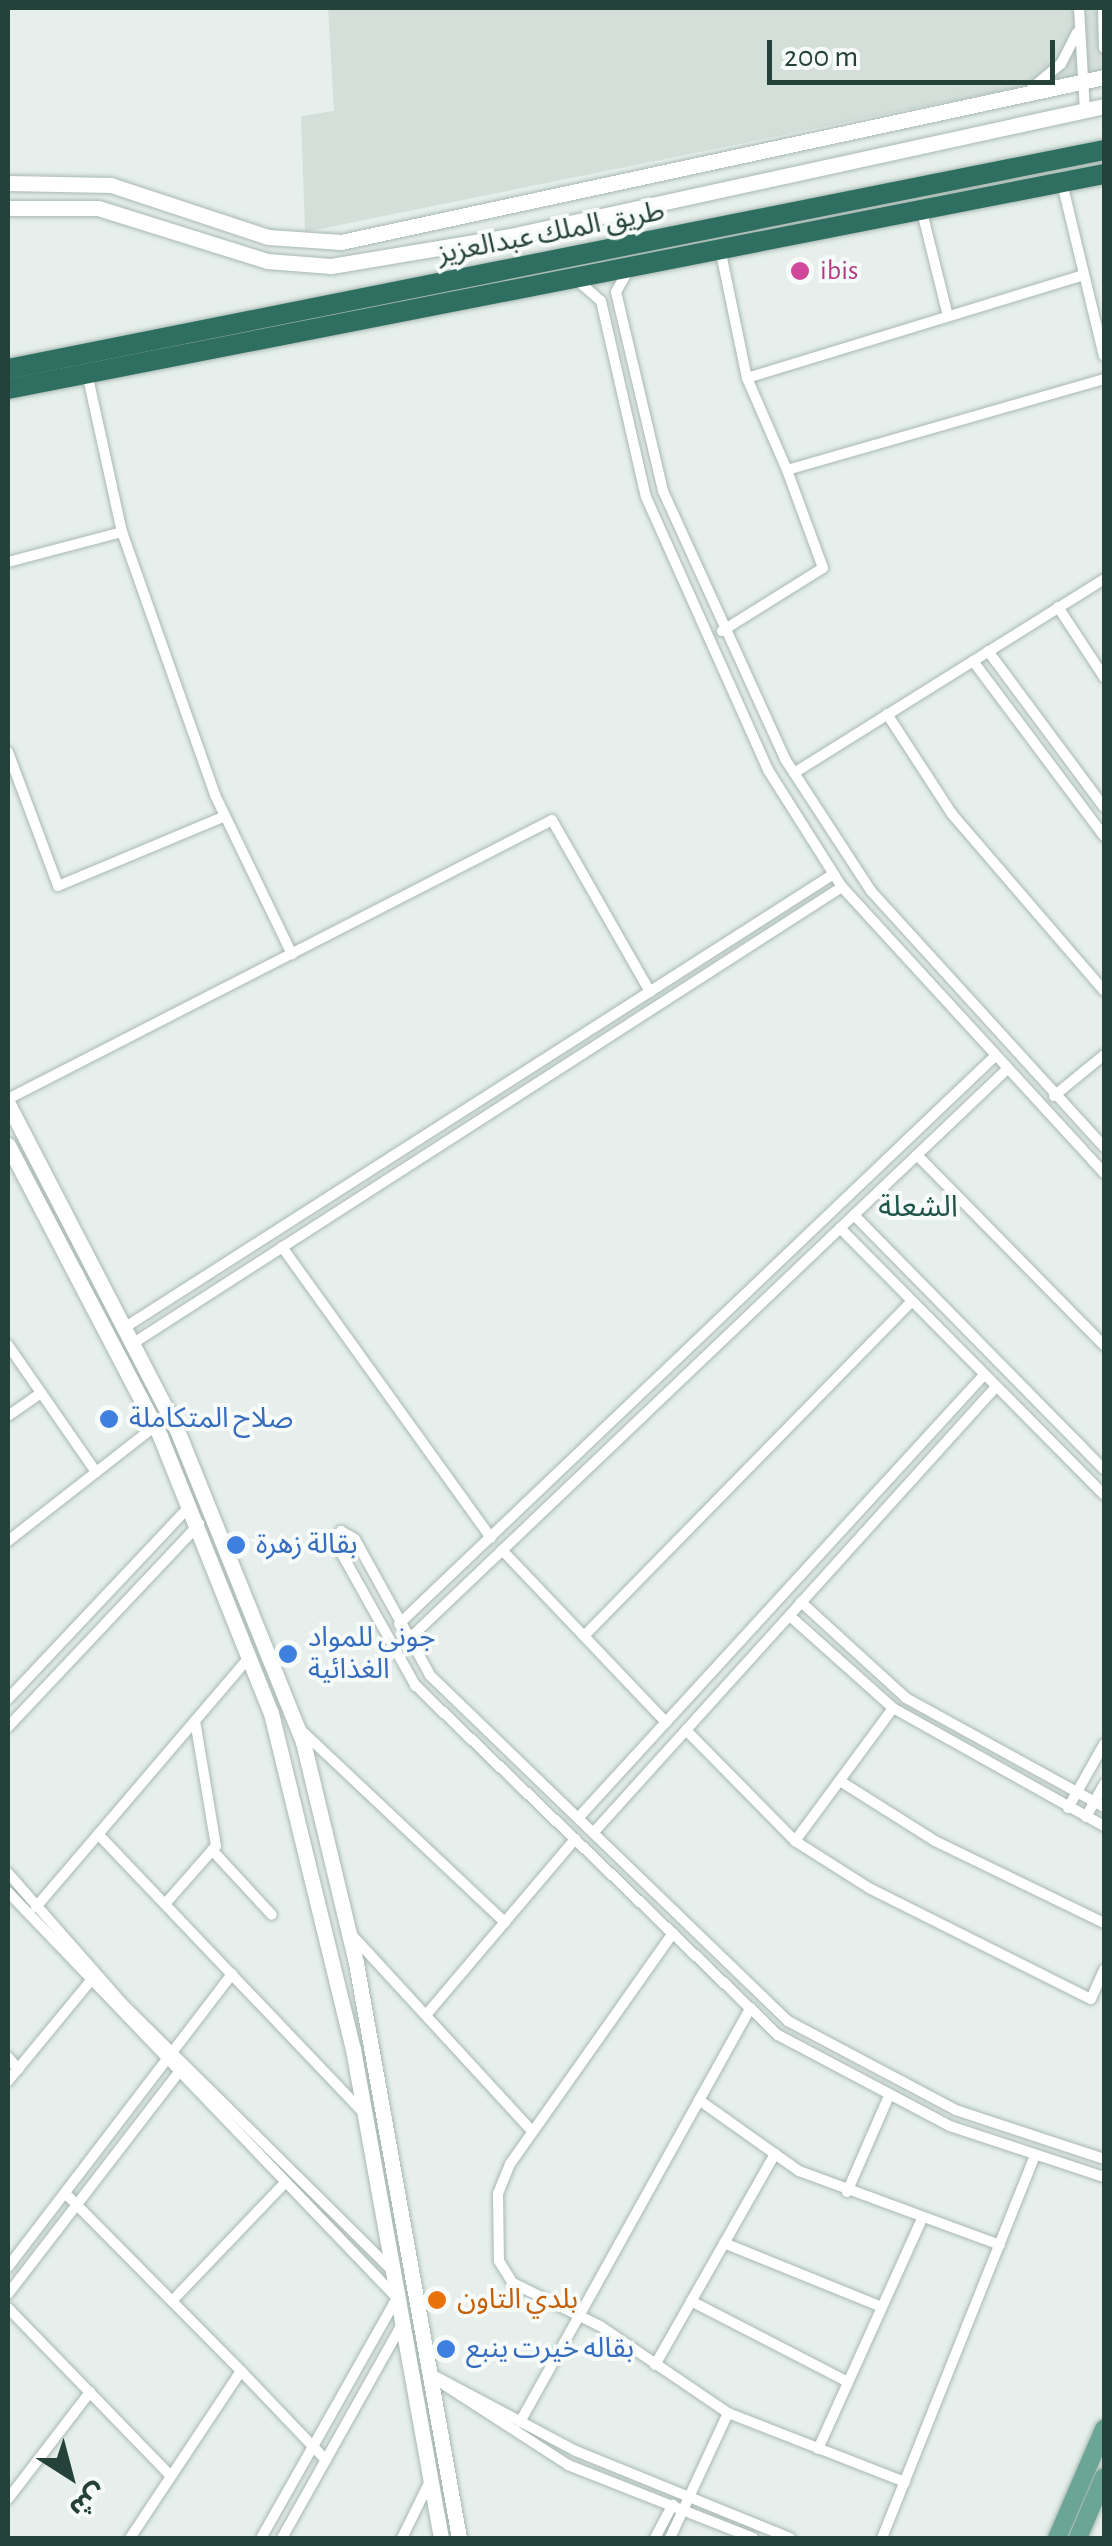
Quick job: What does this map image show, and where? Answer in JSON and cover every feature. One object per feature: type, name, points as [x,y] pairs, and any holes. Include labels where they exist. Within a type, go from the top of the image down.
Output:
[{"type":"highway","name":"طريق الملك عبدالعزيز","points":[[8,369],[1104,150]]},
{"type":"highway","name":"طريق الملك عبدالعزيز","points":[[8,390],[721,253],[1104,174]]},
{"type":"main road","points":[[1057,2538],[1104,2429]]},
{"type":"main road","points":[[1078,2538],[1104,2477]]},
{"type":"street","points":[[1079,8],[1085,110]]},
{"type":"street","points":[[1104,13],[1104,48]]},
{"type":"street","points":[[1020,95],[1061,64],[1080,22]]},
{"type":"street","points":[[8,183],[111,185],[268,237],[341,242],[1104,77]]},
{"type":"street","points":[[8,208],[98,208],[267,261],[331,266],[492,240],[1104,106]]},
{"type":"street","points":[[1062,183],[1104,356]]},
{"type":"street","points":[[922,212],[947,312]]},
{"type":"street","points":[[721,253],[747,378],[823,568],[722,631]]},
{"type":"street","points":[[628,271],[616,292],[647,436],[722,631],[794,773],[871,892],[1104,1147]]},
{"type":"street","points":[[747,378],[947,312],[1084,274]]},
{"type":"street","points":[[577,281],[600,301],[633,454],[696,618],[768,770],[842,888],[993,1058],[1104,1173]]},
{"type":"street","points":[[88,373],[122,532],[225,816],[292,954]]},
{"type":"street","points":[[787,470],[1104,379]]},
{"type":"street","points":[[8,562],[122,532]]},
{"type":"street","points":[[794,773],[1104,579]]},
{"type":"street","points":[[1058,607],[1104,677]]},
{"type":"street","points":[[988,652],[1104,807]]},
{"type":"street","points":[[973,661],[1104,836]]},
{"type":"street","points":[[888,714],[952,814],[1104,991]]},
{"type":"street","points":[[8,752],[58,886],[225,816]]},
{"type":"street","points":[[459,2538],[348,1931],[297,1726],[190,1461],[8,1102],[552,820],[650,992]]},
{"type":"street","points":[[124,1328],[832,875]]},
{"type":"street","points":[[132,1344],[842,888]]},
{"type":"street","points":[[1054,1096],[1104,1055]]},
{"type":"street","points":[[399,1624],[993,1058]]},
{"type":"street","points":[[408,1640],[1005,1071]]},
{"type":"street","points":[[8,1145],[154,1426],[199,1524],[252,1654],[303,1818],[365,2113],[440,2538]]},
{"type":"street","points":[[917,1155],[1104,1345]]},
{"type":"street","points":[[854,1215],[1104,1470]]},
{"type":"street","points":[[840,1228],[994,1389],[1104,1496]]},
{"type":"street","points":[[282,1247],[490,1538]]},
{"type":"street","points":[[584,1636],[910,1302]]},
{"type":"street","points":[[8,1345],[96,1472]]},
{"type":"street","points":[[579,1817],[982,1376]]},
{"type":"street","points":[[594,1832],[994,1389]]},
{"type":"street","points":[[8,1416],[41,1393]]},
{"type":"street","points":[[8,1540],[154,1426]]},
{"type":"street","points":[[8,1699],[191,1506]]},
{"type":"street","points":[[8,1728],[199,1524]]},
{"type":"street","points":[[1104,2159],[956,2110],[816,2042],[466,1714],[408,1640],[355,1539],[341,1531],[338,1547],[415,1685],[750,2008],[809,2058],[889,2096],[1035,2155],[1104,2177]]},
{"type":"street","points":[[502,1550],[666,1722]]},
{"type":"street","points":[[801,1602],[906,1698],[1099,1804]]},
{"type":"street","points":[[790,1616],[893,1708],[1104,1826]]},
{"type":"street","points":[[36,1907],[252,1654]]},
{"type":"street","points":[[795,1841],[893,1708]]},
{"type":"street","points":[[165,1904],[212,1850],[217,1816],[194,1721]]},
{"type":"street","points":[[297,1726],[505,1922]]},
{"type":"street","points":[[686,1730],[795,1841],[943,1930],[1091,1999],[1104,1970]]},
{"type":"street","points":[[1068,1808],[1104,1744]]},
{"type":"street","points":[[840,1781],[935,1841],[1104,1922]]},
{"type":"street","points":[[1086,1817],[1099,1804],[1104,1784]]},
{"type":"street","points":[[98,1834],[365,2113]]},
{"type":"street","points":[[426,2016],[575,1839]]},
{"type":"street","points":[[212,1850],[272,1915]]},
{"type":"street","points":[[8,1873],[164,2063],[397,2298]]},
{"type":"street","points":[[8,1892],[92,1979],[392,2270]]},
{"type":"street","points":[[348,1931],[532,2130]]},
{"type":"street","points":[[673,1933],[532,2130],[498,2192],[499,2261],[512,2283],[579,2316],[728,2414],[905,2482]]},
{"type":"street","points":[[8,2267],[232,1974]]},
{"type":"street","points":[[8,2081],[92,1979]]},
{"type":"street","points":[[520,2422],[750,2008]]},
{"type":"street","points":[[8,2056],[18,2068]]},
{"type":"street","points":[[8,2294],[184,2065]]},
{"type":"street","points":[[847,2192],[889,2096]]},
{"type":"street","points":[[699,2100],[775,2154],[847,2192],[1000,2246]]},
{"type":"street","points":[[654,2365],[775,2154]]},
{"type":"street","points":[[882,2538],[1035,2155]]},
{"type":"street","points":[[172,2301],[284,2184]]},
{"type":"street","points":[[64,2193],[326,2460]]},
{"type":"street","points":[[818,2449],[922,2219]]},
{"type":"street","points":[[724,2243],[882,2307]]},
{"type":"street","points":[[261,2538],[397,2298]]},
{"type":"street","points":[[691,2301],[848,2382]]},
{"type":"street","points":[[8,2308],[171,2476]]},
{"type":"street","points":[[282,2538],[402,2324]]},
{"type":"street","points":[[130,2538],[240,2371]]},
{"type":"street","points":[[431,2374],[520,2422],[688,2499],[790,2538]]},
{"type":"street","points":[[431,2374],[568,2465],[753,2538]]},
{"type":"street","points":[[8,2499],[90,2392]]},
{"type":"street","points":[[670,2538],[728,2414]]},
{"type":"street","points":[[402,2538],[430,2481]]},
{"type":"street","points":[[655,2538],[669,2506],[688,2499]]},
{"type":"shaded area","points":[[328,8],[1104,8],[1104,70],[305,232],[301,116],[334,111]]},
{"type":"place","name":"ibis","points":[[800,271]]},
{"type":"place","name":"صلاح المتكاملة","points":[[109,1419]]},
{"type":"place","name":"بقالة زهرة","points":[[236,1545]]},
{"type":"place","name":"جوني للمواد الغذائية","points":[[288,1654]]},
{"type":"place","name":"بلدي التاون","points":[[437,2300]]},
{"type":"place","name":"بقاله خيرت ينبع","points":[[446,2349]]},
{"type":"district","name":"الشعلة","points":[[918,1207]]}]
